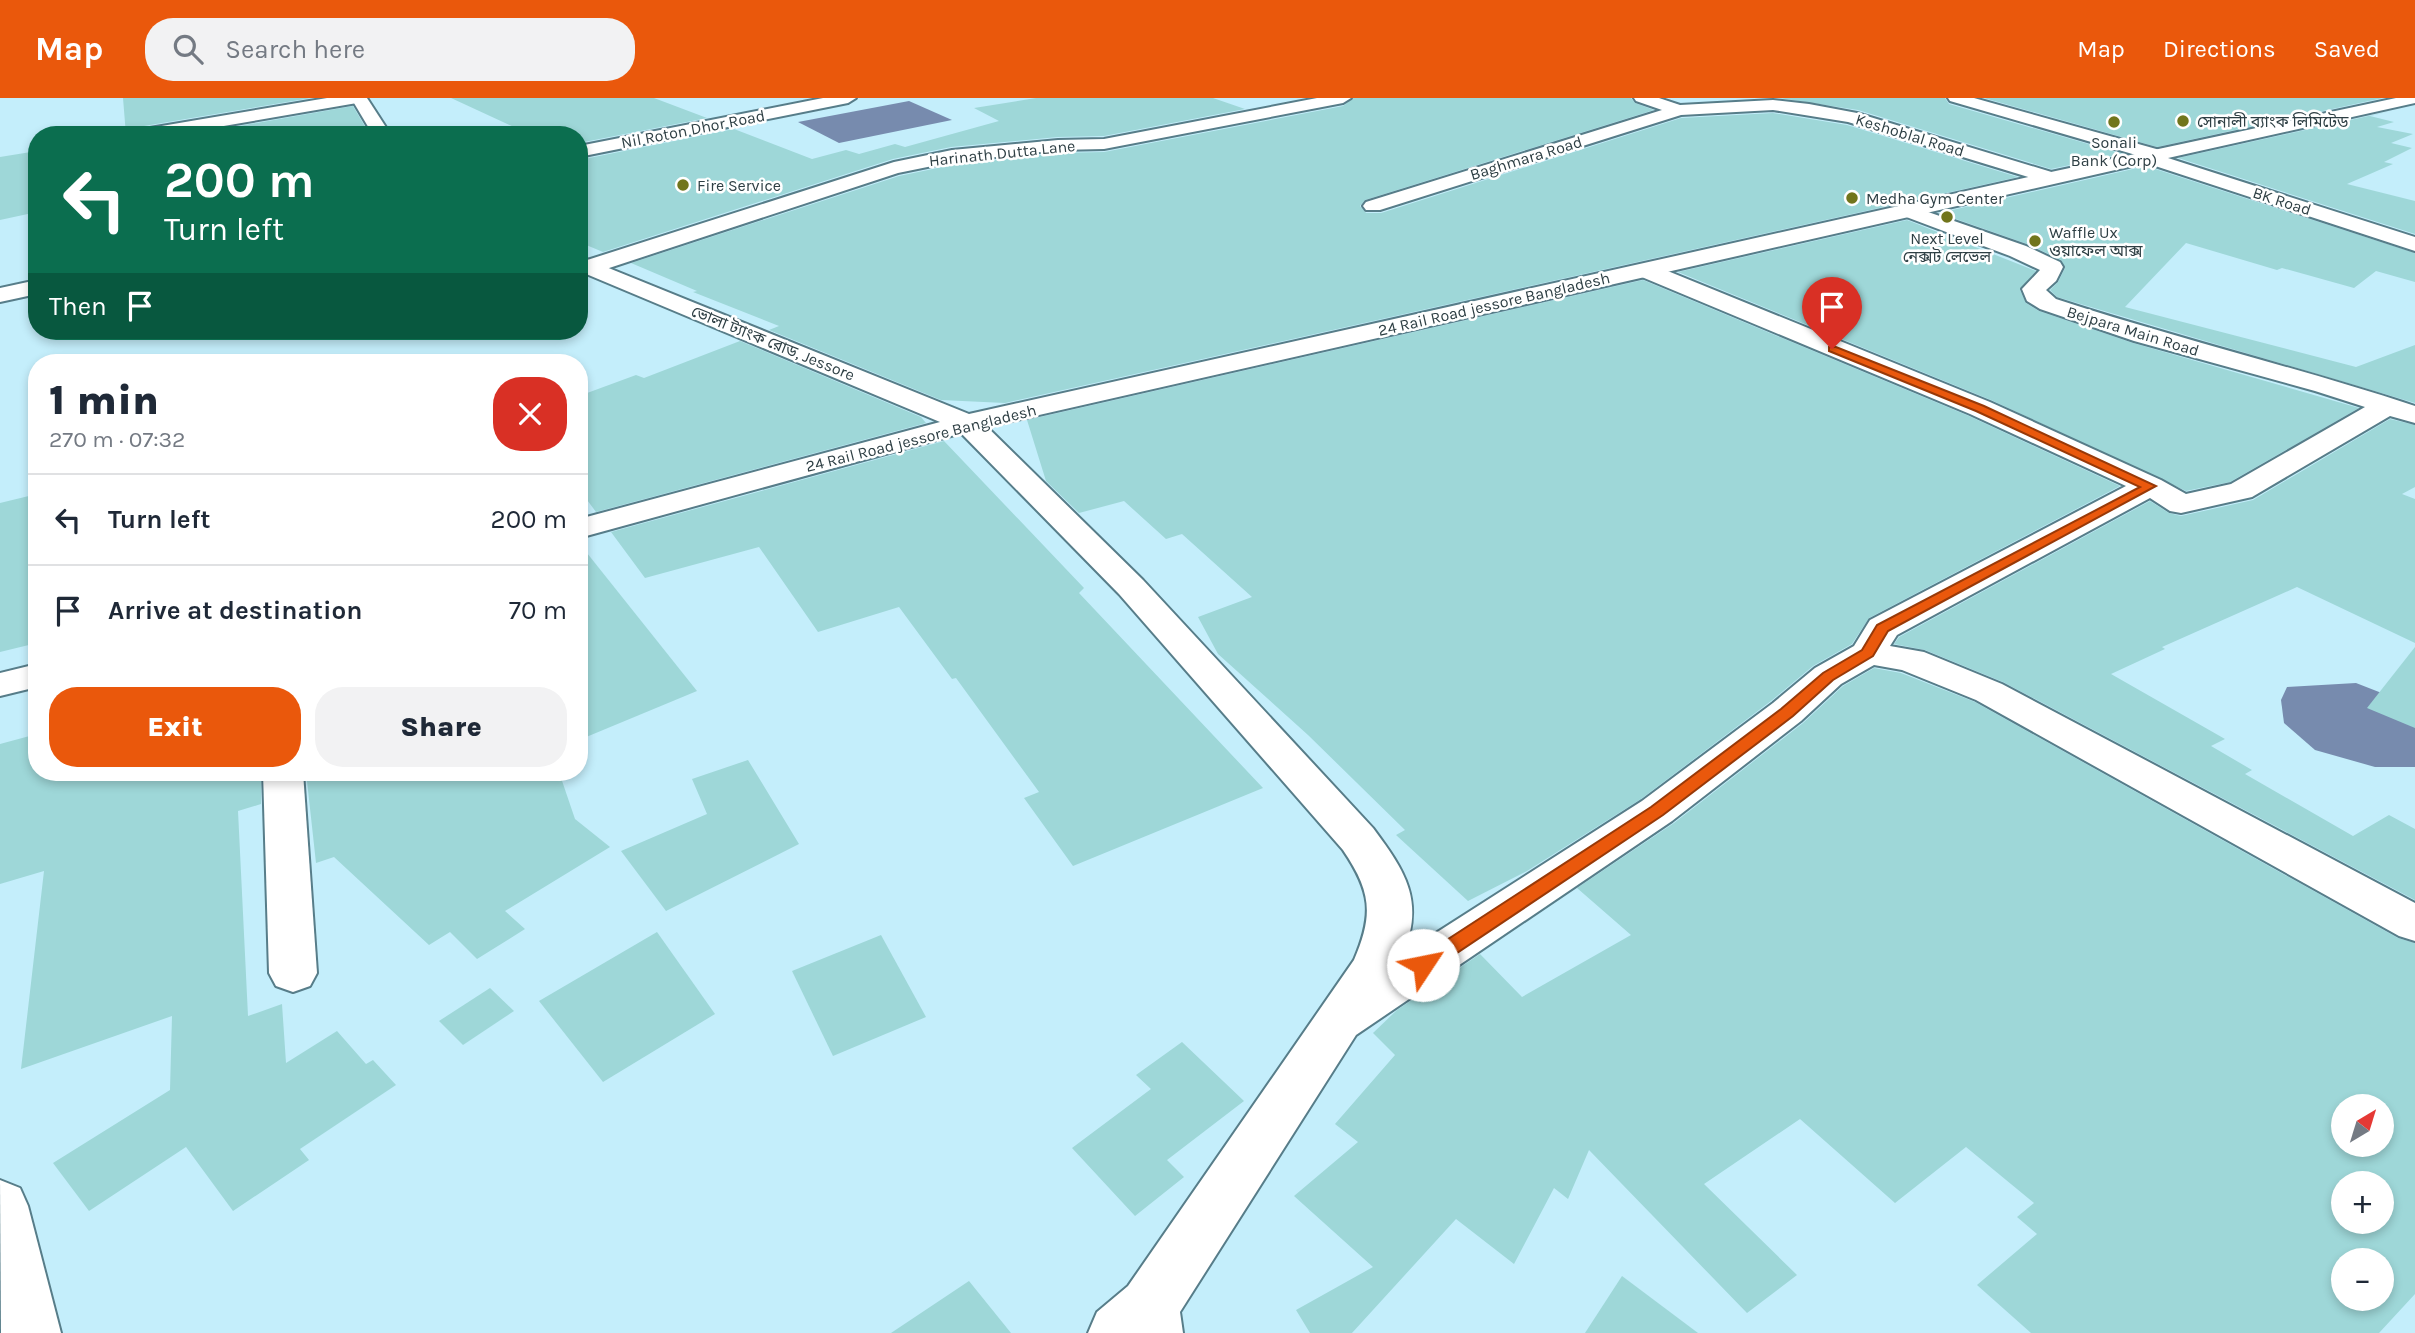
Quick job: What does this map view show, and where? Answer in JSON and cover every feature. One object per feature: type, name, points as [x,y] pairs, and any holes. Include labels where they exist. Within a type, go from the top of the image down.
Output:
[{"type":"street","points":[[192,126],[358,98],[376,126]]},
{"type":"street","name":"Nil Roton Dhor Road","points":[[588,150],[848,98]]},
{"type":"street","name":"Harinath Dutta Lane","points":[[588,264],[906,166],[952,156],[1058,145],[1104,144],[1343,98]]},
{"type":"street","name":"Keshoblal Road","points":[[1642,98],[1679,110],[1773,106],[1809,108],[1851,117],[2051,178]]},
{"type":"street","name":"BK Road","points":[[1956,98],[2155,157],[2415,244]]},
{"type":"street","name":"24 Rail Road jessore Bangladesh","points":[[588,527],[967,423],[2051,178],[2387,106],[2413,98]]},
{"type":"street","name":"Baghmara Road","points":[[1373,206],[1679,110]]},
{"type":"street","name":"Bejpara Main Road","points":[[1908,211],[2018,251],[2052,267],[2048,276],[2034,289],[2035,296],[2048,304],[2143,336],[2324,385],[2401,411]]},
{"type":"street","name":"ভোলা ট্যাংক রোড, Jessore","points":[[588,267],[967,423]]},
{"type":"street","points":[[1645,270],[1980,408],[2150,486],[2181,504],[2241,491],[2401,411]]},
{"type":"street","points":[[0,295],[28,289]]},
{"type":"street","points":[[967,423],[1131,587],[1358,839],[1379,868],[1392,904],[1389,936],[1374,968],[1140,1324]]},
{"type":"street","points":[[1339,1021],[1657,811],[1787,712],[1828,676],[1868,653],[1883,628],[2150,486]]},
{"type":"street","points":[[1868,653],[1911,660],[1989,692],[2415,924]]},
{"type":"street","points":[[0,685],[28,677]]},
{"type":"street","points":[[283,781],[293,973]]},
{"type":"street","points":[[0,1206],[31,1333]]},
{"type":"water","points":[[909,101],[952,120],[839,143],[798,122]]},
{"type":"water","points":[[2356,683],[2415,706],[2415,767],[2375,767],[2315,750],[2284,723],[2281,700],[2287,687]]},
{"type":"building","points":[[123,98],[311,98],[144,126],[125,126]]},
{"type":"building","points":[[451,98],[654,98],[707,118],[588,141],[588,126],[512,126]]},
{"type":"building","points":[[1036,98],[1213,98],[1245,109],[1104,136],[1058,137],[951,147],[893,159],[603,252],[588,246],[588,158],[734,129],[812,159],[846,150],[859,154],[895,144],[905,147],[999,121],[974,108]]},
{"type":"building","points":[[1353,98],[1631,98],[1635,103],[1654,110],[1365,200],[1360,206],[1366,213],[1381,213],[1681,118],[1773,113],[1847,125],[2018,177],[1005,403],[941,400],[769,330],[779,326],[693,292],[697,291],[631,263],[899,176],[952,165],[1058,153],[1104,152],[1343,106]]},
{"type":"building","points":[[1779,98],[1945,98],[1949,104],[2123,154],[2051,169],[1858,110]]},
{"type":"building","points":[[1984,98],[2383,98],[2157,147]]},
{"type":"building","points":[[353,106],[365,126],[239,126]]},
{"type":"building","points":[[2391,111],[2370,116],[2394,122],[2377,127],[2413,134],[2391,143],[2412,148],[2384,162],[2393,164],[2347,184],[2415,201],[2415,234],[2178,158]]},
{"type":"building","points":[[28,152],[28,214],[0,220],[0,157]]},
{"type":"building","points":[[2146,166],[2415,253],[2415,282],[2376,271],[2354,288],[2282,268],[2277,270],[2186,243],[2125,307],[2356,367],[2415,345],[2415,403],[2057,297],[2050,290],[2058,282],[2065,268],[2061,260],[2027,244],[1939,213]]},
{"type":"building","points":[[1907,220],[2036,271],[2020,290],[2026,303],[2039,311],[2133,343],[2359,408],[2230,482],[2186,491],[1991,400],[1678,272]]},
{"type":"building","points":[[1643,280],[1969,416],[2120,486],[1869,618],[1852,644],[1813,666],[1641,799],[1527,871],[1468,901],[1396,835],[1405,830],[1308,735],[1218,654],[1198,617],[1252,597],[1182,534],[1166,539],[1124,501],[1079,513],[1046,481],[1027,420]]},
{"type":"building","points":[[740,341],[921,417],[926,423],[596,512],[588,501],[588,393],[636,375],[644,378]]},
{"type":"building","points":[[2390,419],[2415,425],[2415,487],[2402,494],[2415,499],[2415,643],[2297,587],[2162,647],[2165,649],[2111,674],[2225,739],[2211,746],[2252,770],[2245,774],[2353,836],[2389,815],[2415,829],[2415,900],[2003,682],[1925,650],[1894,644],[1899,637],[2150,501],[2169,513],[2181,516],[2253,500]]},
{"type":"building","points":[[944,441],[1084,588],[1079,593],[1263,788],[1073,866],[1024,798],[1039,792],[956,678],[952,679],[899,607],[818,632],[759,547],[645,578],[611,532]]},
{"type":"building","points":[[28,496],[28,645],[0,652],[0,503]]},
{"type":"building","points":[[588,554],[697,691],[588,736]]},
{"type":"building","points":[[2415,647],[2415,728],[2367,708]]},
{"type":"building","points":[[1874,668],[1901,673],[1975,702],[2398,938],[2415,943],[2415,1294],[2379,1333],[2031,1333],[1977,1285],[2037,1234],[2017,1217],[2034,1203],[1966,1147],[1895,1203],[1800,1119],[1704,1184],[1797,1275],[1747,1313],[1589,1150],[1568,1199],[1554,1188],[1514,1264],[1456,1219],[1352,1333],[1310,1333],[1296,1310],[1373,1267],[1294,1196],[1358,1142],[1335,1124],[1395,1055],[1373,1033],[1397,1010],[1480,954],[1522,997],[1631,935],[1577,888],[1674,823],[1803,723],[1843,686]]},
{"type":"building","points":[[28,736],[28,781],[261,781],[261,804],[238,811],[248,1016],[282,1004],[286,1063],[337,1031],[366,1064],[373,1060],[396,1085],[300,1149],[309,1160],[233,1211],[186,1147],[89,1211],[53,1163],[170,1090],[172,1016],[21,1069],[44,871],[0,884],[0,744]]},
{"type":"building","points":[[748,760],[799,844],[666,911],[621,851],[707,814],[692,779]]},
{"type":"building","points":[[307,781],[562,781],[575,819],[610,847],[505,911],[525,929],[477,959],[450,932],[429,945],[334,857],[316,863]]},
{"type":"building","points":[[657,932],[715,1014],[603,1082],[539,1001]]},
{"type":"building","points":[[881,935],[926,1017],[833,1056],[792,971]]},
{"type":"building","points":[[490,988],[514,1011],[463,1045],[439,1021]]},
{"type":"building","points":[[1182,1042],[1244,1101],[1167,1160],[1184,1177],[1135,1216],[1072,1148],[1151,1089],[1136,1075]]},
{"type":"building","points":[[1622,1276],[1698,1333],[1585,1333]]},
{"type":"building","points":[[969,1281],[1011,1333],[891,1333]]},
{"type":"place","name":"সোনালী ব্যাংক লিমিটেড","points":[[2183,121]]},
{"type":"place","name":"Sonali Bank (Corp)","points":[[2114,122]]},
{"type":"place","name":"Fire Service","points":[[683,185]]},
{"type":"place","name":"Medha Gym Center","points":[[1852,198]]},
{"type":"place","name":"Next Level নেক্সট লেভেল","points":[[1947,217]]},
{"type":"place","name":"Waffle Ux ওয়াফেল আক্স","points":[[2035,241]]},
{"type":"route","points":[[1423,965],[1657,811],[1787,712],[1828,676],[1868,653],[1883,628],[2150,486],[1980,408],[1832,349]]}]
